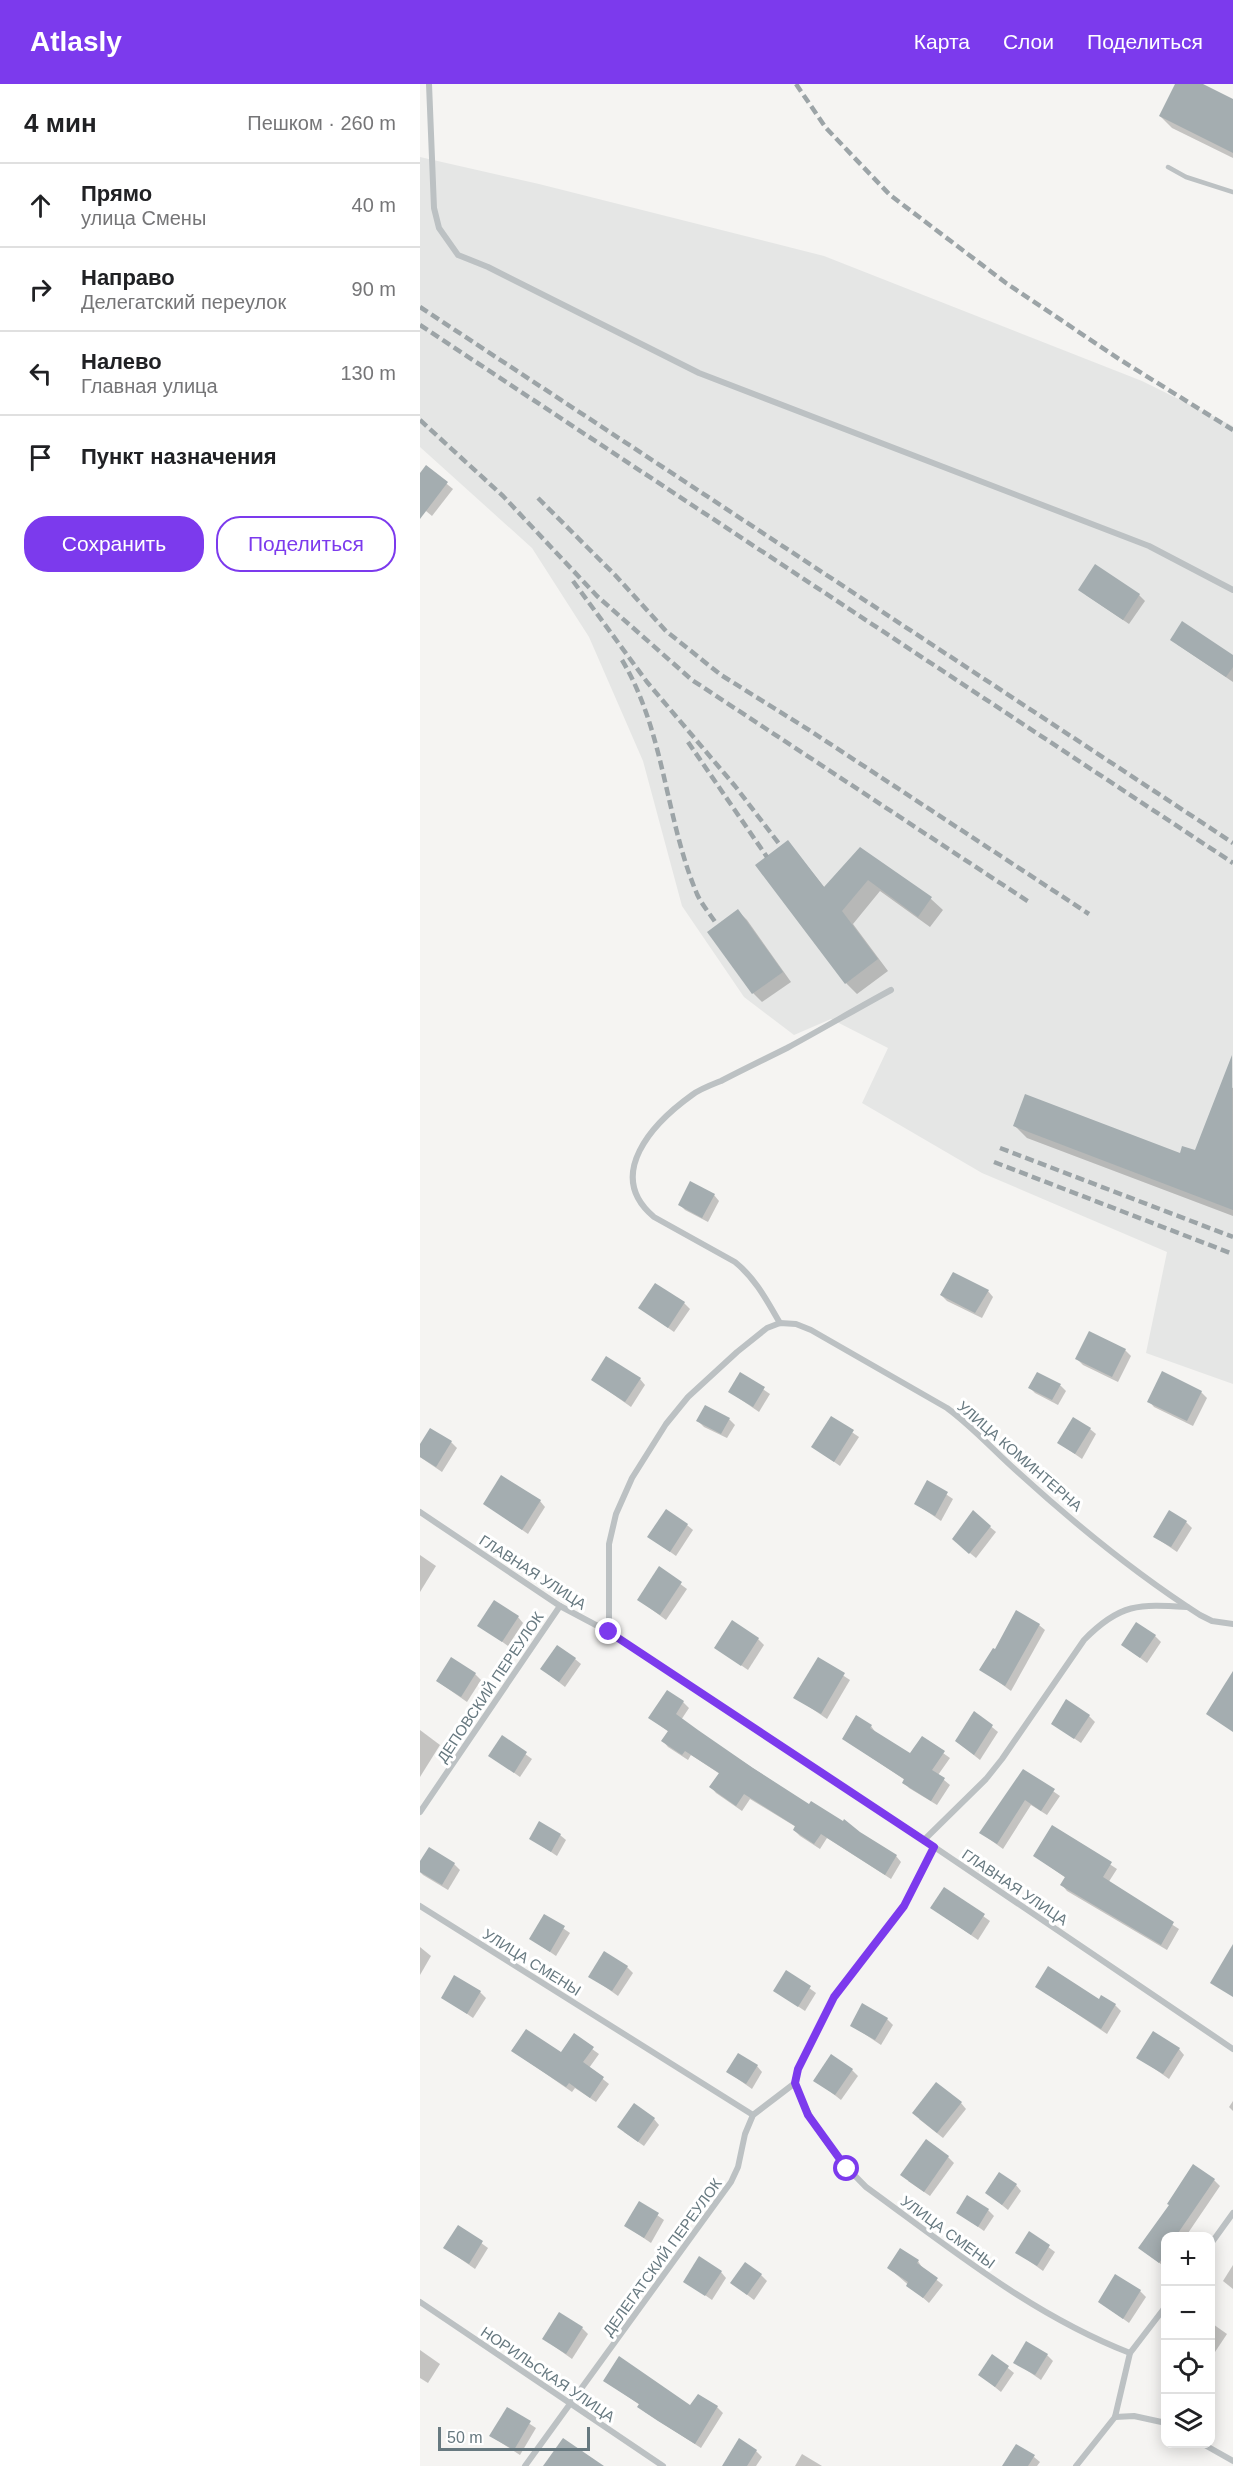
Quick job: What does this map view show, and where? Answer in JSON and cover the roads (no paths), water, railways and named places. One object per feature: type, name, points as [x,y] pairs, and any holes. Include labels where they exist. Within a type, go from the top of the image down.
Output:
[{"type":"street","points":[[429,84],[434,208],[439,228],[458,255],[488,267],[699,373],[1149,546],[1233,590]]},
{"type":"street","points":[[609,1632],[609,1544],[616,1514],[632,1478],[666,1424],[688,1397],[754,1337],[780,1323],[747,1271],[654,1217],[643,1207],[636,1198],[633,1177],[636,1156],[655,1128],[692,1094],[784,1049],[891,990]]},
{"type":"street","name":"УЛИЦА КОМИНТЕРНА","points":[[780,1323],[796,1324],[830,1340],[964,1420],[1018,1472],[1101,1542],[1188,1607],[1212,1621],[1233,1624]]},
{"type":"street","name":"ГЛАВНАЯ УЛИЦА","points":[[420,1512],[560,1606],[609,1632],[924,1840],[1233,2049]]},
{"type":"street","points":[[924,1840],[986,1779],[1084,1640],[1097,1626],[1128,1609],[1145,1604],[1188,1607]]},
{"type":"street","name":"ДЕПОВСКИЙ ПЕРЕУЛОК","points":[[420,1812],[560,1606]]},
{"type":"street","points":[[753,2115],[795,2083],[798,2069],[834,1997],[904,1906],[934,1847]]},
{"type":"street","name":"УЛИЦА СМЕНЫ","points":[[420,1906],[753,2115]]},
{"type":"street","name":"УЛИЦА СМЕНЫ","points":[[795,2083],[808,2115],[847,2169],[866,2187],[1009,2291],[1080,2332],[1130,2353]]},
{"type":"street","name":"ДЕЛЕГАТСКИЙ ПЕРЕУЛОК","points":[[525,2466],[731,2182],[738,2167],[753,2115]]},
{"type":"street","points":[[1215,2238],[1233,2213]]},
{"type":"street","name":"НОРИЛЬСКАЯ УЛИЦА","points":[[420,2302],[663,2466]]},
{"type":"street","points":[[1076,2466],[1115,2417],[1130,2353],[1161,2313]]},
{"type":"street","points":[[1115,2417],[1134,2416],[1161,2422]]},
{"type":"street","points":[[1210,2448],[1233,2461]]},
{"type":"lane","points":[[1168,167],[1186,177],[1233,192]]},
{"type":"railway","points":[[796,84],[826,128],[890,195],[1006,283],[1119,359],[1233,430]]},
{"type":"railway","points":[[420,307],[1233,843]]},
{"type":"railway","points":[[420,325],[1233,863]]},
{"type":"railway","points":[[420,420],[503,496],[597,596],[692,680],[1029,902]]},
{"type":"railway","points":[[538,498],[615,575],[666,631],[721,675],[809,730],[1089,914]]},
{"type":"railway","points":[[573,581],[647,682],[735,786],[780,845]]},
{"type":"railway","points":[[622,660],[647,716],[686,865],[699,898],[717,925]]},
{"type":"railway","points":[[688,742],[767,857]]},
{"type":"railway","points":[[1000,1148],[1233,1237]]},
{"type":"railway","points":[[994,1162],[1233,1254]]}]
